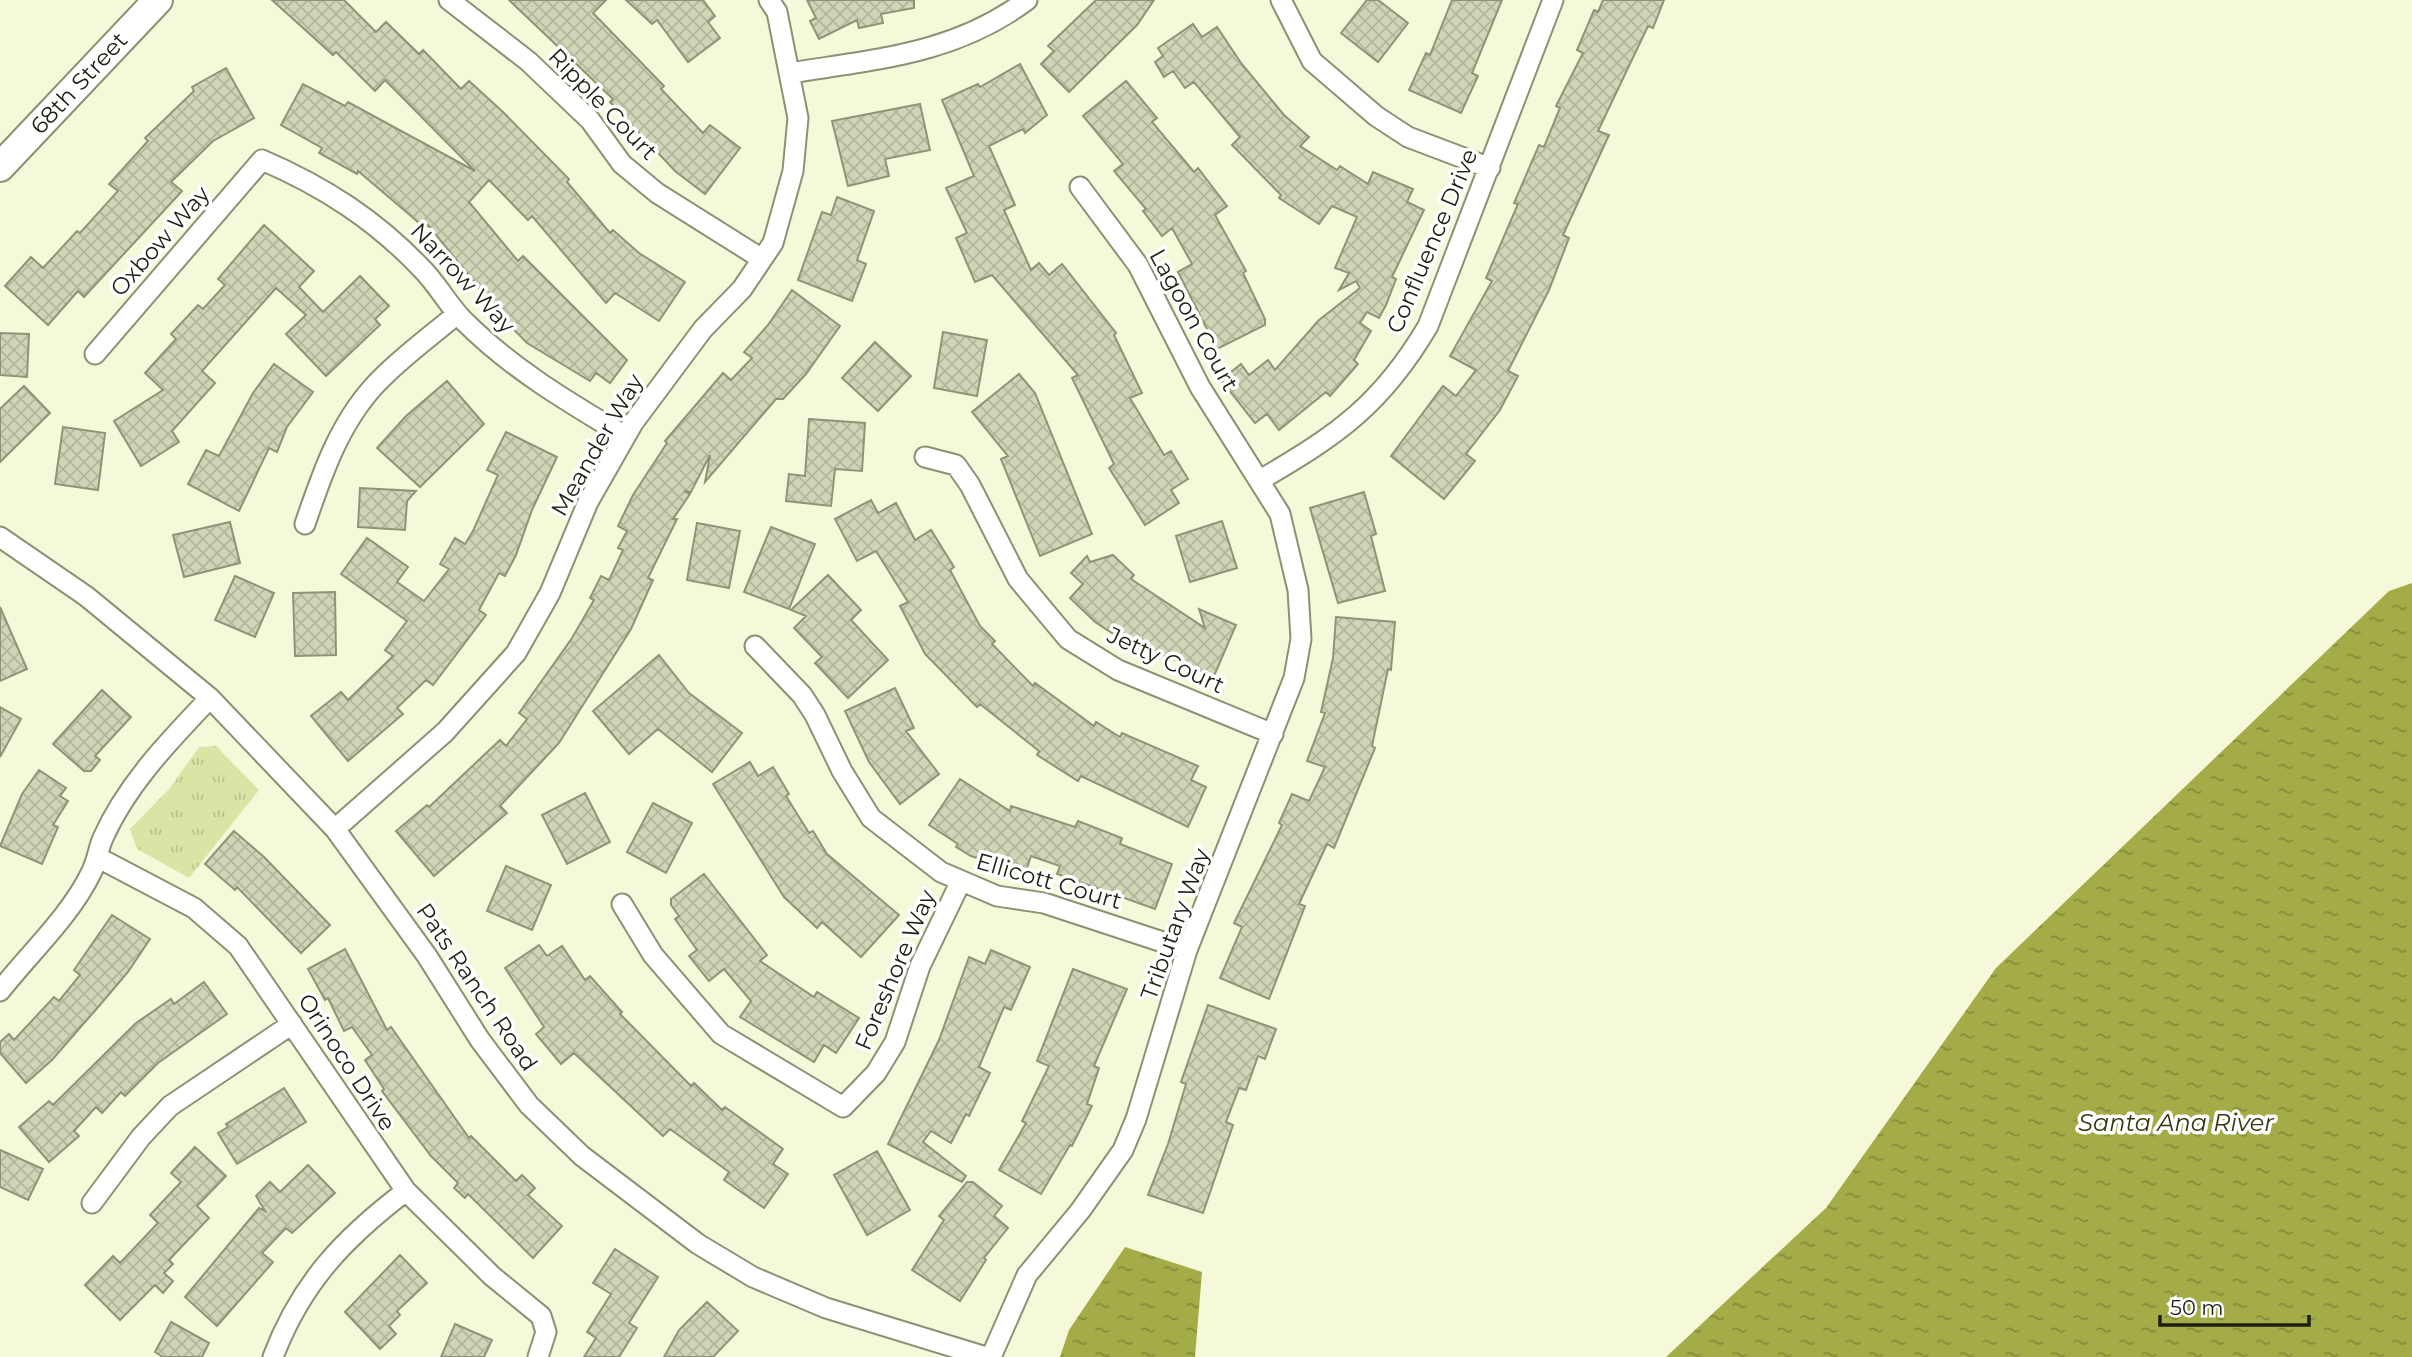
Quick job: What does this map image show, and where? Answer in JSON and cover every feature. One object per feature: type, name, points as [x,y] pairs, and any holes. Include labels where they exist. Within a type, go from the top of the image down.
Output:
[{"type":"street","name":"68th Street","points":[[0,167],[158,0]]},
{"type":"street","name":"Ripple Court","points":[[449,0],[528,61],[590,120],[622,164],[648,186],[762,259]]},
{"type":"street","name":"Meander Way","points":[[335,829],[445,732],[516,653],[550,593],[588,502],[625,436],[667,374],[742,289],[773,243],[793,171],[798,118],[777,12],[769,0]]},
{"type":"street","points":[[790,73],[945,44],[997,22],[1027,0]]},
{"type":"street","points":[[1281,0],[1312,61],[1376,116],[1408,137],[1489,168]]},
{"type":"street","name":"Confluence Drive","points":[[1260,480],[1332,437],[1381,393],[1404,366],[1428,326],[1553,0]]},
{"type":"street","name":"Narrow Way","points":[[262,160],[308,180],[368,218],[426,274],[457,314],[531,379],[625,436]]},
{"type":"street","name":"Oxbow Way","points":[[95,354],[262,160]]},
{"type":"street","name":"Lagoon Court","points":[[1080,187],[1138,265],[1200,387],[1260,480]]},
{"type":"street","points":[[306,524],[324,468],[354,412],[375,385],[457,314]]},
{"type":"street","name":"Jetty Court","points":[[925,457],[956,465],[970,485],[1018,579],[1068,639],[1118,670],[1273,734]]},
{"type":"street","name":"Tributary Way","points":[[989,1357],[1027,1275],[1086,1203],[1123,1150],[1136,1119],[1187,950],[1294,678],[1301,639],[1291,554],[1280,514],[1260,480]]},
{"type":"street","name":"Pats Ranch Road","points":[[0,537],[86,596],[210,698],[335,829],[427,956],[480,1040],[529,1105],[582,1156],[698,1244],[753,1277],[826,1308],[989,1357]]},
{"type":"street","name":"Ellicott Court","points":[[755,646],[802,695],[815,715],[842,771],[871,818],[923,859],[961,881],[997,896],[1044,903],[1187,950]]},
{"type":"street","points":[[0,991],[64,916],[92,873],[103,837],[136,782],[160,751],[210,698]]},
{"type":"street","name":"Orinoco Drive","points":[[97,858],[194,908],[238,946],[406,1191],[492,1276],[541,1316],[547,1332],[538,1357]]},
{"type":"street","name":"Foreshore Way","points":[[622,904],[653,954],[721,1034],[843,1107],[876,1073],[895,1042],[920,965],[961,881]]},
{"type":"street","points":[[92,1203],[141,1137],[170,1106],[292,1024]]},
{"type":"street","points":[[273,1357],[285,1326],[325,1262],[406,1191]]},
{"type":"green space","points":[[216,746],[259,790],[189,878],[137,849],[130,829],[170,788],[199,747]]},
{"type":"water","name":"Santa Ana River","points":[[2412,583],[2412,1357],[1666,1357],[1826,1208],[1996,968],[2389,591]]},
{"type":"water","points":[[1125,1247],[1202,1272],[1195,1357],[1060,1357],[1069,1330]]},
{"type":"building","points":[[272,0],[344,0],[376,32],[386,22],[419,54],[423,50],[461,89],[469,81],[503,112],[569,179],[567,182],[610,233],[613,230],[639,253],[685,282],[659,321],[615,293],[606,303],[532,216],[528,220],[489,180],[469,202],[518,261],[523,256],[627,360],[610,383],[596,373],[590,381],[527,343],[482,297],[485,295],[428,225],[425,228],[358,171],[357,174],[319,153],[322,148],[281,125],[303,84],[345,106],[348,102],[475,171],[385,80],[375,91],[336,52],[333,55]]},
{"type":"building","points":[[509,0],[606,0],[593,13],[664,86],[661,89],[703,133],[710,125],[740,148],[705,194],[675,171],[610,102],[613,99]]},
{"type":"building","points":[[626,0],[703,0],[715,16],[708,22],[720,38],[688,62],[657,20],[652,24]]},
{"type":"building","points":[[807,0],[914,0],[914,8],[881,14],[883,23],[859,28],[857,20],[819,39],[810,21],[816,18]]},
{"type":"building","points":[[1096,0],[1154,0],[1137,25],[1069,92],[1041,64],[1054,51],[1048,46]]},
{"type":"building","points":[[1367,0],[1378,0],[1408,23],[1378,62],[1341,33]]},
{"type":"building","points":[[1452,0],[1502,0],[1472,73],[1478,76],[1461,113],[1409,90],[1426,53],[1430,55]]},
{"type":"building","points":[[1603,0],[1664,0],[1653,28],[1648,26],[1598,131],[1609,135],[1563,235],[1569,238],[1549,290],[1508,371],[1518,376],[1500,410],[1466,454],[1475,461],[1444,499],[1391,456],[1443,386],[1456,396],[1476,370],[1450,356],[1492,281],[1486,278],[1518,204],[1514,203],[1539,145],[1544,147],[1560,108],[1556,106],[1583,53],[1577,50],[1594,10],[1598,12]]},
{"type":"building","points":[[1193,24],[1202,37],[1217,27],[1241,63],[1284,115],[1309,137],[1300,146],[1337,170],[1340,166],[1368,184],[1373,172],[1413,189],[1407,202],[1424,210],[1392,277],[1396,279],[1379,318],[1367,312],[1360,323],[1371,331],[1354,360],[1358,364],[1330,396],[1326,392],[1279,430],[1267,414],[1255,423],[1221,380],[1241,364],[1249,375],[1268,360],[1275,370],[1319,320],[1360,288],[1356,281],[1339,290],[1349,273],[1335,268],[1357,217],[1332,206],[1319,224],[1279,198],[1281,195],[1232,145],[1240,137],[1194,82],[1185,88],[1173,71],[1164,77],[1155,62],[1163,56],[1158,48]]},
{"type":"building","points":[[1020,64],[1047,115],[1025,133],[1023,129],[989,146],[1015,205],[1004,210],[1031,270],[1039,263],[1049,275],[1062,264],[1116,333],[1114,335],[1142,393],[1130,398],[1164,455],[1171,451],[1188,479],[1171,490],[1179,503],[1145,525],[1109,468],[1114,464],[1072,378],[1078,375],[992,275],[975,282],[956,238],[967,233],[946,188],[974,176],[942,100],[978,84],[980,87]]},
{"type":"building","points":[[226,68],[254,118],[213,141],[171,182],[182,191],[84,297],[78,291],[48,325],[5,286],[31,257],[43,268],[77,231],[80,233],[118,191],[109,184],[148,141],[145,138],[194,91],[192,87]]},
{"type":"building","points":[[1126,81],[1157,118],[1152,122],[1194,172],[1198,168],[1227,206],[1215,215],[1246,271],[1243,273],[1265,319],[1265,325],[1217,349],[1178,272],[1192,264],[1172,228],[1162,236],[1143,211],[1146,209],[1114,171],[1123,164],[1083,116]]},
{"type":"building","points":[[920,104],[930,150],[885,159],[889,176],[848,186],[832,121]]},
{"type":"building","points":[[837,197],[874,211],[857,260],[866,264],[852,301],[798,280],[822,212],[831,215]]},
{"type":"building","points":[[264,225],[314,271],[299,287],[323,312],[360,276],[389,306],[375,319],[380,325],[326,376],[286,334],[306,315],[276,288],[202,371],[215,383],[172,431],[179,442],[141,466],[114,421],[163,390],[145,373],[176,339],[171,334],[198,305],[203,309],[225,285],[218,279]]},
{"type":"building","points":[[792,290],[840,326],[806,374],[783,399],[776,399],[705,482],[710,455],[691,492],[684,491],[690,494],[673,519],[677,519],[648,578],[653,580],[631,629],[559,743],[500,806],[507,813],[434,876],[396,831],[427,805],[429,807],[500,740],[506,746],[527,719],[519,713],[572,638],[594,600],[590,598],[601,576],[609,580],[623,550],[618,548],[627,531],[618,526],[633,495],[667,443],[665,441],[723,373],[731,380],[752,358],[744,352],[768,325]]},
{"type":"building","points":[[943,332],[987,340],[977,396],[934,388]]},
{"type":"building","points":[[0,333],[29,334],[27,377],[0,375]]},
{"type":"building","points":[[875,342],[911,376],[878,411],[842,378]]},
{"type":"building","points":[[274,364],[313,392],[287,427],[277,452],[269,448],[239,511],[188,484],[206,450],[219,456],[253,393]]},
{"type":"building","points":[[1019,374],[1035,393],[1092,534],[1040,556],[1001,459],[1008,456],[972,412]]},
{"type":"building","points":[[447,381],[484,424],[420,487],[377,448],[406,416]]},
{"type":"building","points":[[24,386],[50,413],[0,462],[0,409]]},
{"type":"building","points":[[809,419],[865,423],[862,471],[835,469],[831,506],[786,501],[789,474],[805,476]]},
{"type":"building","points":[[63,427],[105,433],[98,490],[55,484]]},
{"type":"building","points":[[506,432],[557,457],[532,510],[516,555],[505,576],[499,573],[479,610],[486,615],[433,685],[426,680],[397,708],[403,714],[348,761],[311,716],[341,692],[348,700],[393,656],[385,650],[407,621],[341,574],[367,538],[408,567],[397,582],[424,601],[449,569],[440,564],[455,538],[465,544],[473,531],[498,475],[487,470]]},
{"type":"building","points":[[360,488],[416,491],[407,501],[405,530],[358,527]]},
{"type":"building","points":[[1364,492],[1376,534],[1371,536],[1385,591],[1338,603],[1310,508]]},
{"type":"building","points":[[871,500],[878,513],[896,503],[915,540],[931,530],[954,567],[950,570],[980,626],[995,641],[992,644],[1033,686],[1035,683],[1094,726],[1096,722],[1120,737],[1122,733],[1198,766],[1191,780],[1206,787],[1188,827],[1081,776],[1078,781],[1037,755],[1039,751],[980,704],[977,707],[925,654],[900,606],[908,602],[876,551],[857,561],[835,519]]},
{"type":"building","points":[[1222,521],[1237,568],[1190,582],[1176,536]]},
{"type":"building","points":[[230,522],[240,563],[184,577],[173,535]]},
{"type":"building","points":[[697,523],[740,531],[729,588],[687,580]]},
{"type":"building","points":[[771,527],[815,544],[789,609],[744,592]]},
{"type":"building","points":[[1113,555],[1134,575],[1131,579],[1205,628],[1199,609],[1236,625],[1214,676],[1148,649],[1141,659],[1121,646],[1124,641],[1095,622],[1070,598],[1083,584],[1071,573],[1087,556],[1090,562]]},
{"type":"building","points":[[828,575],[861,610],[851,620],[888,660],[848,698],[815,663],[822,657],[794,628],[806,616],[791,610]]},
{"type":"building","points":[[235,576],[274,593],[255,637],[215,620]]},
{"type":"building","points":[[335,592],[336,655],[295,656],[293,593]]},
{"type":"building","points":[[0,607],[27,669],[0,681]]},
{"type":"building","points":[[1336,617],[1395,622],[1391,670],[1388,669],[1372,746],[1375,748],[1334,848],[1327,844],[1299,904],[1305,906],[1269,999],[1220,978],[1242,927],[1234,923],[1282,825],[1279,823],[1292,794],[1309,801],[1325,767],[1307,761],[1325,713],[1321,712],[1333,658]]},
{"type":"building","points":[[659,655],[689,693],[742,733],[712,772],[658,729],[629,754],[593,711]]},
{"type":"building","points":[[895,688],[914,728],[906,731],[939,774],[900,804],[869,762],[845,711]]},
{"type":"building","points":[[102,690],[131,717],[95,756],[100,760],[91,771],[84,771],[53,744]]},
{"type":"building","points":[[0,707],[21,719],[0,757]]},
{"type":"building","points":[[750,762],[758,776],[773,767],[789,794],[786,796],[809,833],[813,831],[827,854],[899,915],[861,957],[822,922],[817,928],[784,897],[713,784]]},
{"type":"building","points":[[39,770],[66,788],[60,796],[68,801],[53,825],[58,827],[42,864],[0,846],[22,794]]},
{"type":"building","points":[[960,779],[1010,811],[1011,806],[1075,827],[1078,821],[1122,838],[1120,844],[1172,864],[1155,909],[1057,874],[1060,866],[1031,856],[1025,874],[971,856],[956,847],[958,844],[929,825]]},
{"type":"building","points":[[585,793],[610,842],[567,864],[542,815]]},
{"type":"building","points":[[653,803],[692,823],[666,873],[627,852]]},
{"type":"building","points":[[234,831],[264,857],[330,925],[301,953],[237,887],[235,890],[205,864]]},
{"type":"building","points":[[506,866],[551,885],[532,930],[487,911]]},
{"type":"building","points":[[704,874],[767,955],[760,961],[814,997],[817,992],[859,1018],[836,1053],[824,1045],[814,1062],[740,1017],[751,1001],[724,969],[709,981],[689,956],[697,950],[675,919],[679,916],[671,905],[671,899]]},
{"type":"building","points":[[112,915],[150,939],[128,972],[99,1006],[52,1060],[26,1083],[0,1053],[0,1042],[9,1034],[14,1040],[54,997],[59,1001],[80,975],[74,970]]},
{"type":"building","points":[[539,945],[547,956],[562,946],[585,980],[590,976],[622,1012],[620,1014],[691,1086],[694,1083],[722,1110],[725,1107],[783,1149],[773,1164],[788,1174],[764,1208],[724,1180],[729,1172],[670,1129],[663,1136],[574,1053],[561,1064],[536,1034],[544,1027],[505,968]]},
{"type":"building","points":[[345,949],[387,1030],[391,1027],[469,1138],[471,1136],[516,1181],[522,1175],[535,1188],[528,1195],[562,1226],[533,1258],[468,1194],[465,1198],[454,1188],[458,1183],[431,1156],[382,1091],[384,1089],[365,1060],[372,1055],[352,1027],[344,1031],[328,998],[325,1000],[308,969]]},
{"type":"building","points":[[991,950],[1030,967],[1011,1010],[1004,1007],[979,1067],[990,1073],[969,1116],[966,1114],[951,1143],[931,1131],[923,1142],[966,1176],[962,1182],[888,1144],[939,1040],[969,957],[985,964]]},
{"type":"building","points":[[1073,969],[1127,989],[1094,1066],[1099,1068],[1087,1104],[1092,1106],[1072,1146],[1070,1145],[1041,1194],[999,1170],[1026,1123],[1022,1121],[1049,1066],[1037,1061]]},
{"type":"building","points":[[204,982],[227,1014],[158,1063],[125,1096],[121,1092],[102,1113],[96,1107],[74,1131],[79,1136],[49,1162],[19,1127],[49,1101],[53,1105],[136,1023],[171,999],[174,1004]]},
{"type":"building","points":[[1208,1005],[1276,1029],[1265,1059],[1258,1056],[1246,1090],[1239,1088],[1226,1122],[1233,1125],[1203,1213],[1148,1195],[1168,1144],[1186,1084],[1181,1082]]},
{"type":"building","points":[[284,1088],[306,1122],[237,1164],[218,1133],[228,1127],[226,1124]]},
{"type":"building","points":[[195,1147],[226,1176],[197,1206],[209,1218],[169,1260],[173,1264],[164,1273],[173,1281],[163,1293],[155,1285],[120,1320],[85,1285],[113,1256],[120,1263],[158,1223],[150,1215],[181,1182],[171,1173]]},
{"type":"building","points":[[0,1150],[43,1169],[28,1200],[0,1187]]},
{"type":"building","points":[[877,1151],[910,1210],[867,1235],[834,1175]]},
{"type":"building","points":[[308,1165],[335,1193],[292,1233],[286,1228],[262,1253],[273,1262],[217,1326],[185,1297],[259,1208],[265,1211],[256,1196],[270,1182],[280,1192]]},
{"type":"building","points":[[967,1182],[973,1182],[1002,1206],[994,1216],[1008,1228],[984,1258],[986,1260],[960,1301],[912,1270],[944,1220],[939,1216]]},
{"type":"building","points":[[615,1249],[658,1277],[629,1323],[637,1328],[619,1357],[584,1357],[596,1338],[587,1332],[611,1294],[593,1283]]},
{"type":"building","points":[[400,1255],[427,1283],[397,1311],[400,1315],[389,1326],[396,1334],[380,1349],[345,1312]]},
{"type":"building","points":[[707,1302],[738,1331],[713,1357],[664,1357],[679,1330]]},
{"type":"building","points":[[171,1322],[209,1343],[202,1357],[163,1357],[155,1352]]},
{"type":"building","points":[[455,1324],[492,1340],[484,1357],[441,1357]]}]
